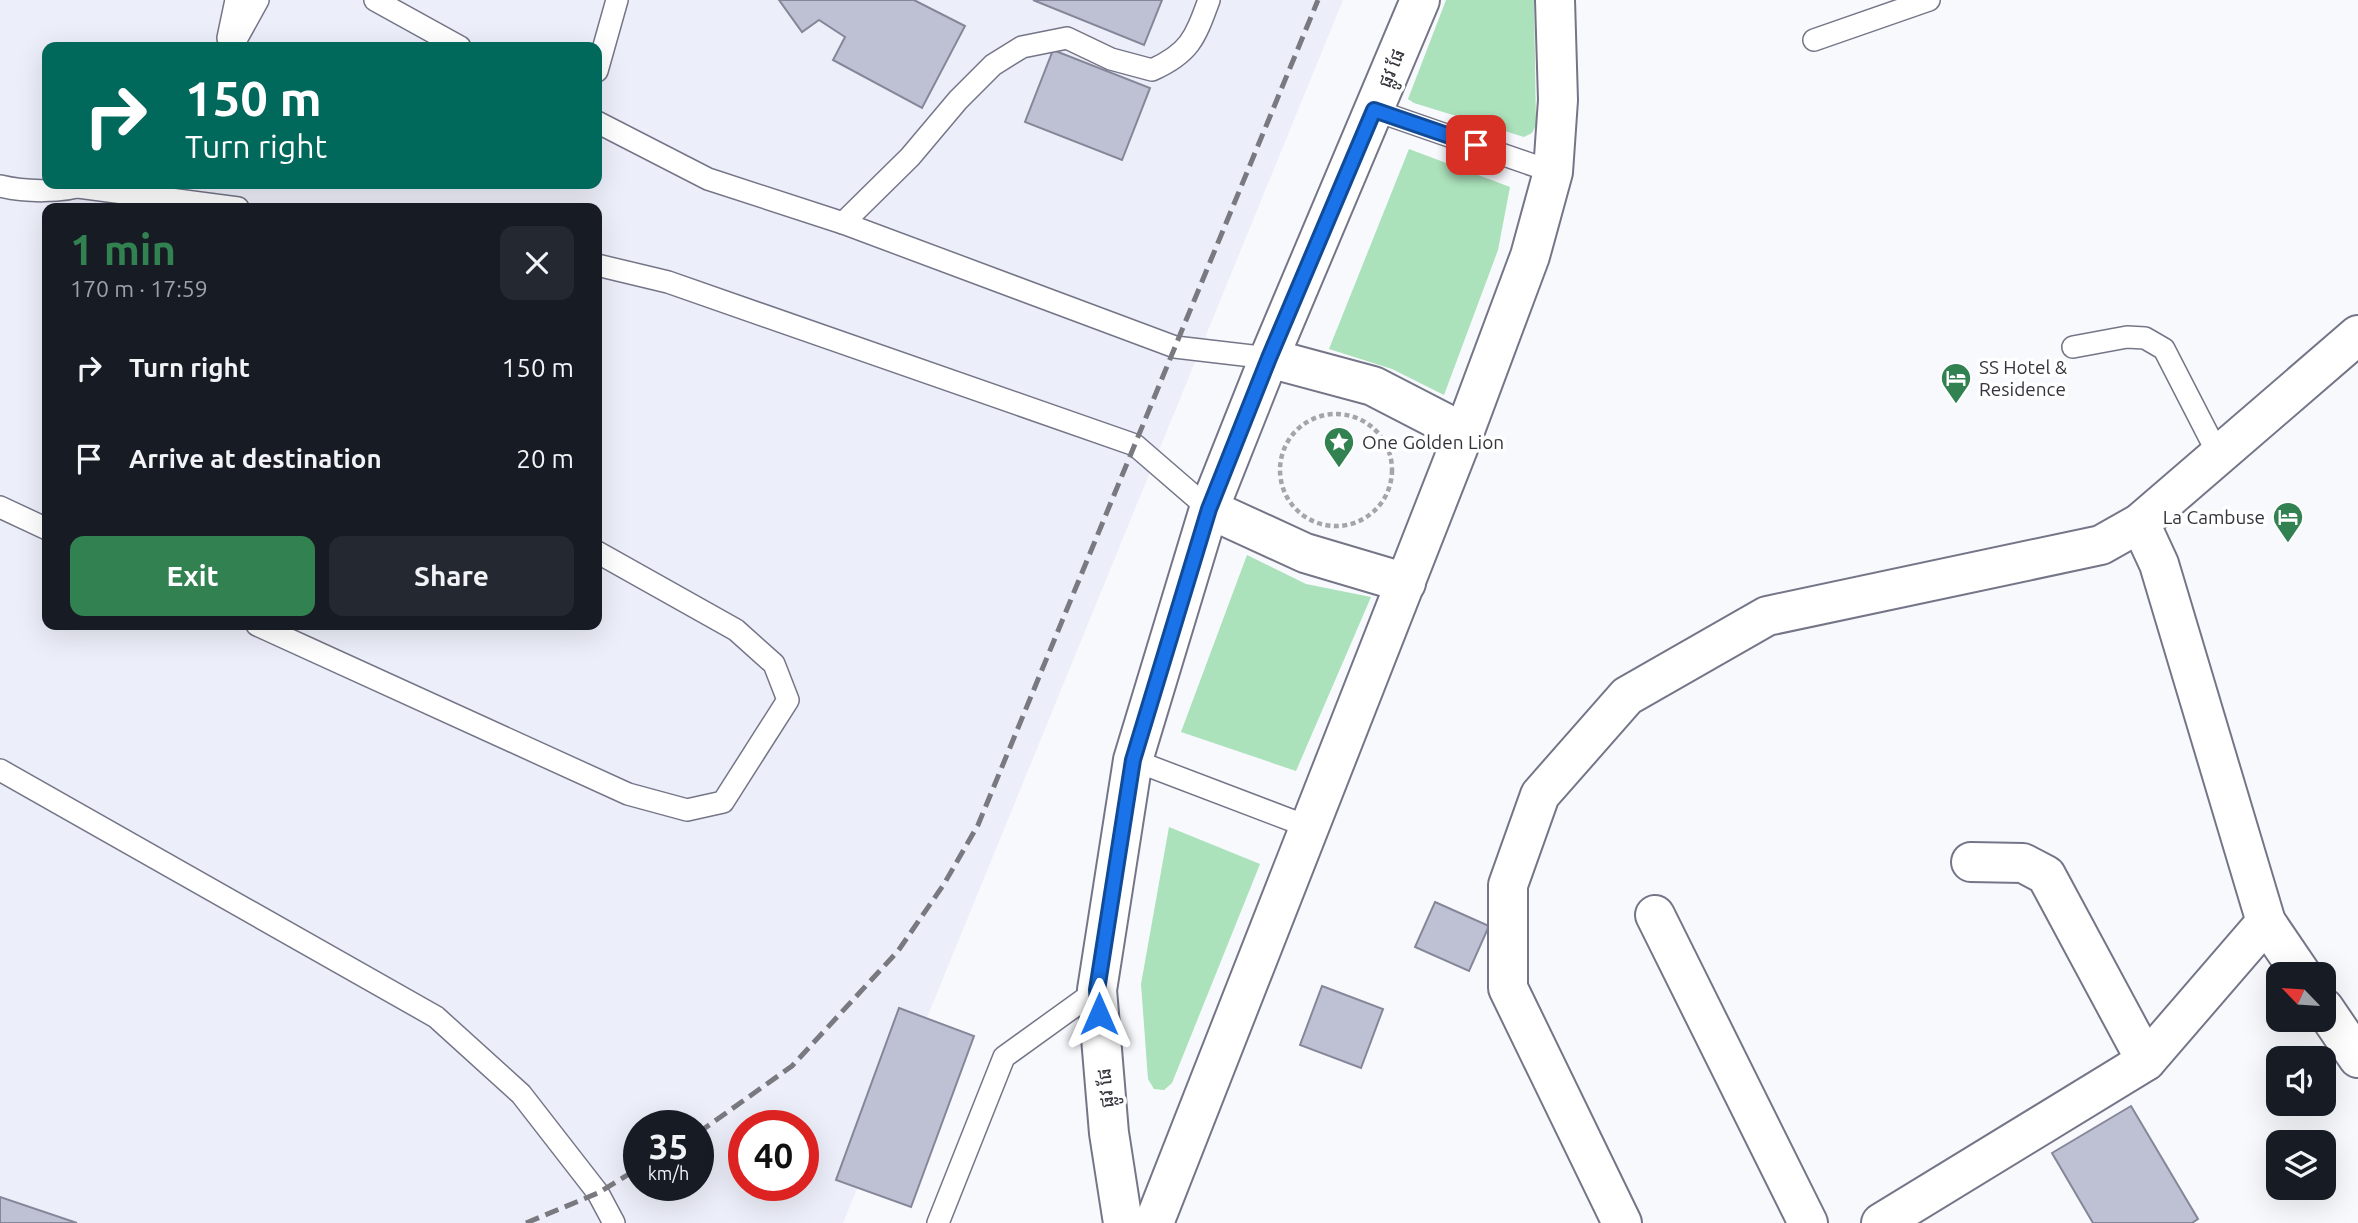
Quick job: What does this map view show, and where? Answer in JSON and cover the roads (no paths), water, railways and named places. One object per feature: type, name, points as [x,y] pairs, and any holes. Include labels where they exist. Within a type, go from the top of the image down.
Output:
[{"type":"street","name":"ផ្លូវ ផែ","points":[[1123,1223],[1109,1133],[1097,990],[1133,760],[1209,509],[1269,358],[1420,0]]},
{"type":"street","points":[[1154,1223],[1406,583],[1530,256],[1553,172],[1558,100],[1555,0]]},
{"type":"street","points":[[1622,1223],[1508,988],[1508,885],[1540,795],[1627,696],[1767,616],[2101,545],[2140,523],[2358,335]]},
{"type":"street","points":[[1269,358],[1373,386],[1464,433]]},
{"type":"street","points":[[1209,509],[1305,553],[1406,583]]},
{"type":"street","points":[[2140,523],[2159,564],[2266,922],[2293,962]]},
{"type":"street","points":[[1971,862],[2024,863],[2046,875],[2147,1061]]},
{"type":"street","points":[[1655,915],[1808,1223]]},
{"type":"street","points":[[1881,1223],[2147,1061],[2266,922]]},
{"type":"street","points":[[2336,1026],[2358,1058]]},
{"type":"lane","points":[[227,42],[236,0]]},
{"type":"lane","points":[[235,42],[258,0]]},
{"type":"lane","points":[[375,0],[451,42]]},
{"type":"lane","points":[[602,53],[617,0]]},
{"type":"lane","points":[[843,223],[910,157],[958,100],[993,65],[1021,47],[1067,38],[1111,59],[1152,70],[1175,59],[1190,42],[1197,33],[1209,0]]},
{"type":"lane","points":[[1814,40],[1929,0]]},
{"type":"lane","points":[[1374,110],[1553,172]]},
{"type":"lane","points":[[602,125],[708,178],[843,223],[1175,347],[1269,358]]},
{"type":"lane","points":[[0,186],[20,191],[45,189]]},
{"type":"lane","points":[[100,189],[183,203]]},
{"type":"lane","points":[[602,266],[668,282],[1135,445],[1209,509]]},
{"type":"lane","points":[[2073,346],[2127,337],[2145,338],[2164,349],[2219,456]]},
{"type":"lane","points":[[0,507],[42,527]]},
{"type":"lane","points":[[268,630],[628,794],[687,810],[723,802],[788,700],[774,664],[736,630],[602,555]]},
{"type":"lane","points":[[1133,760],[1309,827]]},
{"type":"lane","points":[[0,770],[436,1017],[521,1094],[598,1193],[614,1223]]},
{"type":"lane","points":[[938,1223],[1004,1057],[1097,990]]},
{"type":"railway","points":[[714,1122],[792,1066],[898,951],[944,884],[978,825],[1318,0]]},
{"type":"railway","points":[[526,1223],[598,1193],[623,1178]]},
{"type":"place","name":"SS Hotel & Residence","points":[[1956,405]]},
{"type":"place","name":"One Golden Lion","points":[[1339,469]]},
{"type":"place","name":"La Cambuse","points":[[2288,544]]}]
